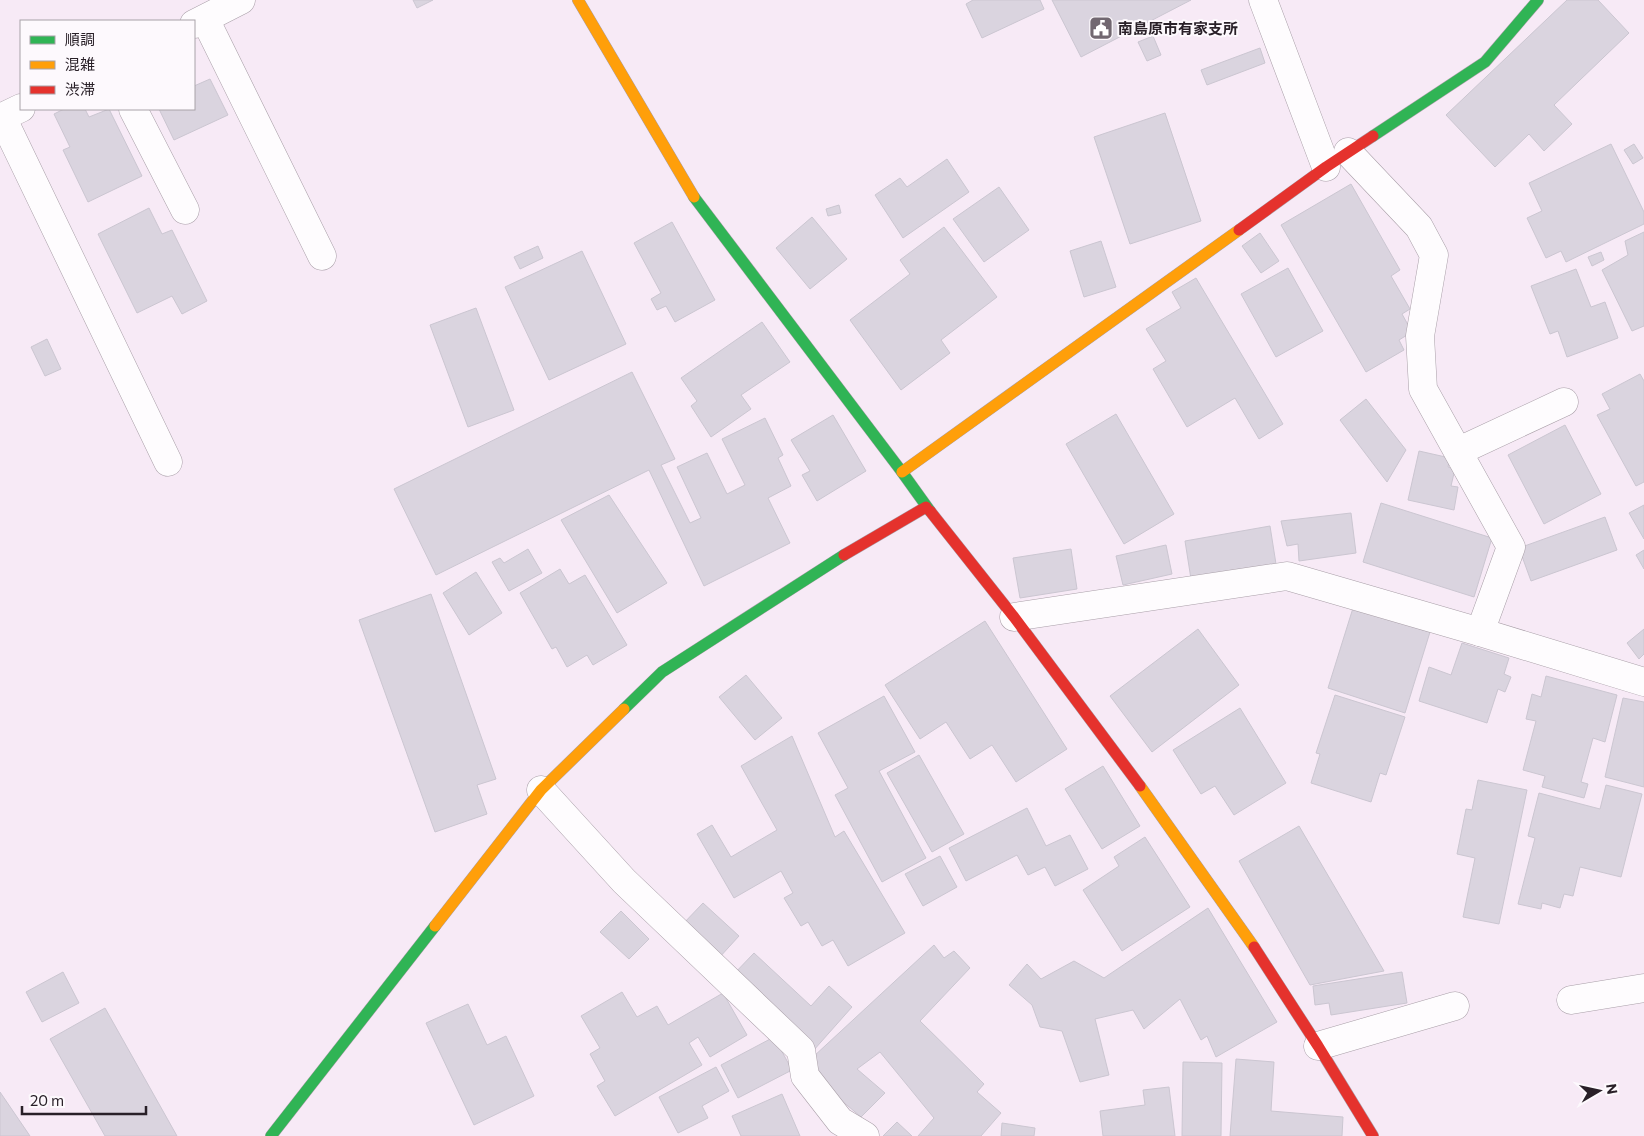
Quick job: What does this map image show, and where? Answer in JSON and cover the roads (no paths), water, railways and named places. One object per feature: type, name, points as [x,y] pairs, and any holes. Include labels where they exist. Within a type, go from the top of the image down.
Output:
[{"type":"street","points":[[241,0],[199,21],[322,256]]},
{"type":"street","points":[[578,0],[695,200],[902,472],[926,507],[1014,617],[1130,772],[1260,956],[1373,1136]]},
{"type":"street","points":[[1263,0],[1326,167]]},
{"type":"street","points":[[902,472],[1326,167],[1485,62],[1538,0]]},
{"type":"street","points":[[20,109],[2,118],[168,462]]},
{"type":"street","points":[[134,110],[185,210]]},
{"type":"street","points":[[1348,152],[1419,227],[1434,255],[1420,336],[1423,389],[1511,546],[1480,632]]},
{"type":"street","points":[[1459,452],[1564,402]]},
{"type":"street","points":[[271,1136],[540,790],[662,672],[823,568],[926,507]]},
{"type":"street","points":[[1014,617],[1287,576],[1644,682]]},
{"type":"street","points":[[540,790],[624,880],[801,1050],[805,1076],[840,1121],[865,1136]]},
{"type":"street","points":[[1572,1000],[1644,988]]},
{"type":"street","points":[[1318,1046],[1455,1006]]},
{"type":"place","name":"南島原市有家支所","points":[[1101,28]]}]
